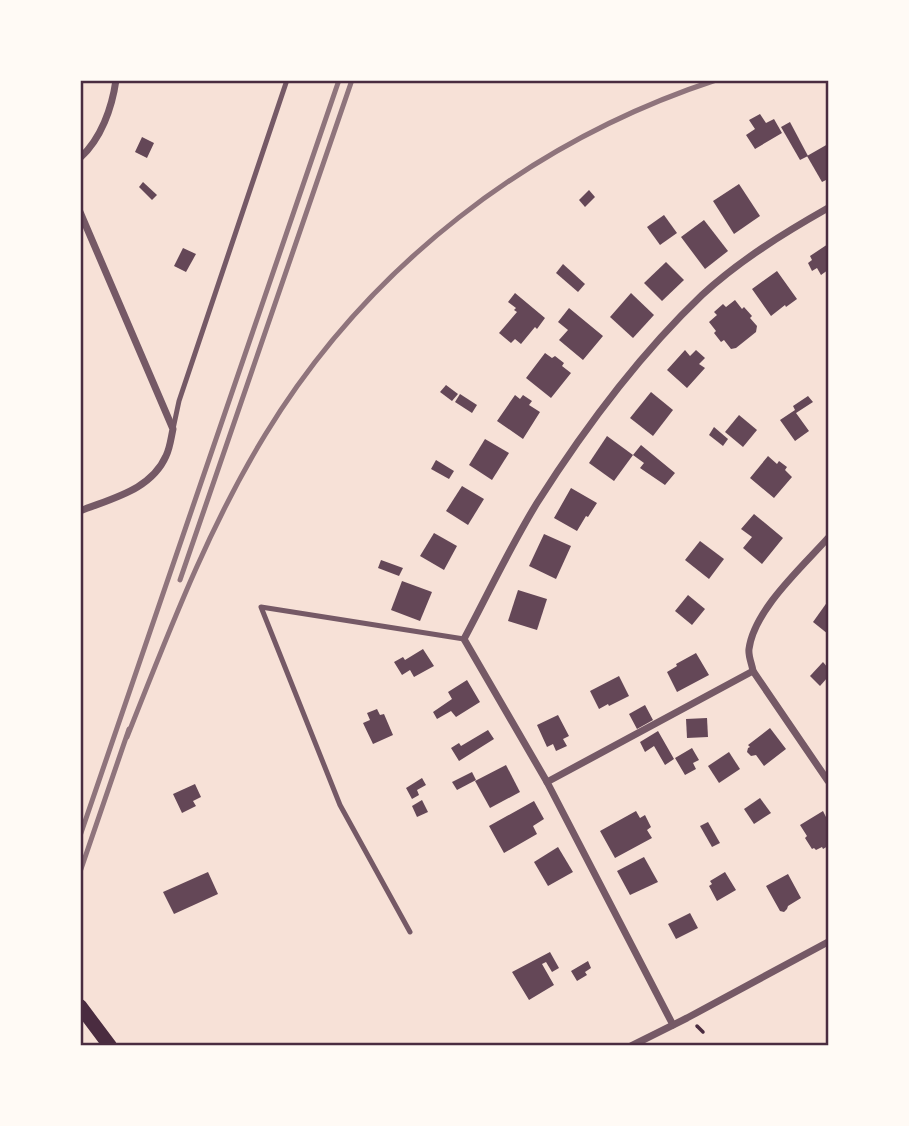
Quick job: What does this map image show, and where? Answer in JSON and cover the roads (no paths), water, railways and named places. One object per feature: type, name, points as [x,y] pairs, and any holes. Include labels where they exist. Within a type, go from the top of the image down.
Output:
[{"type":"main road","points":[[82,1008],[110,1045]]},
{"type":"street","points":[[80,158],[91,148],[113,102],[117,80]]},
{"type":"street","points":[[673,1025],[547,782],[464,639],[537,504],[589,427],[658,340],[704,294],[745,260],[828,208]]},
{"type":"street","points":[[80,212],[173,429],[167,455],[153,476],[138,488],[80,511]]},
{"type":"street","points":[[828,538],[769,604],[755,630],[748,652],[753,671],[828,781]]},
{"type":"street","points":[[547,782],[753,671]]},
{"type":"street","points":[[631,1045],[828,942]]},
{"type":"lane","points":[[173,429],[179,401],[287,80]]},
{"type":"lane","points":[[410,932],[340,805],[261,607],[464,639]]},
{"type":"railway","points":[[80,836],[339,80]]},
{"type":"railway","points":[[180,580],[352,80]]},
{"type":"railway","points":[[127,737],[190,583],[244,471],[306,374],[352,317],[403,265],[459,217],[518,175],[581,138],[647,106],[716,80]]},
{"type":"railway","points":[[80,872],[129,729]]}]
